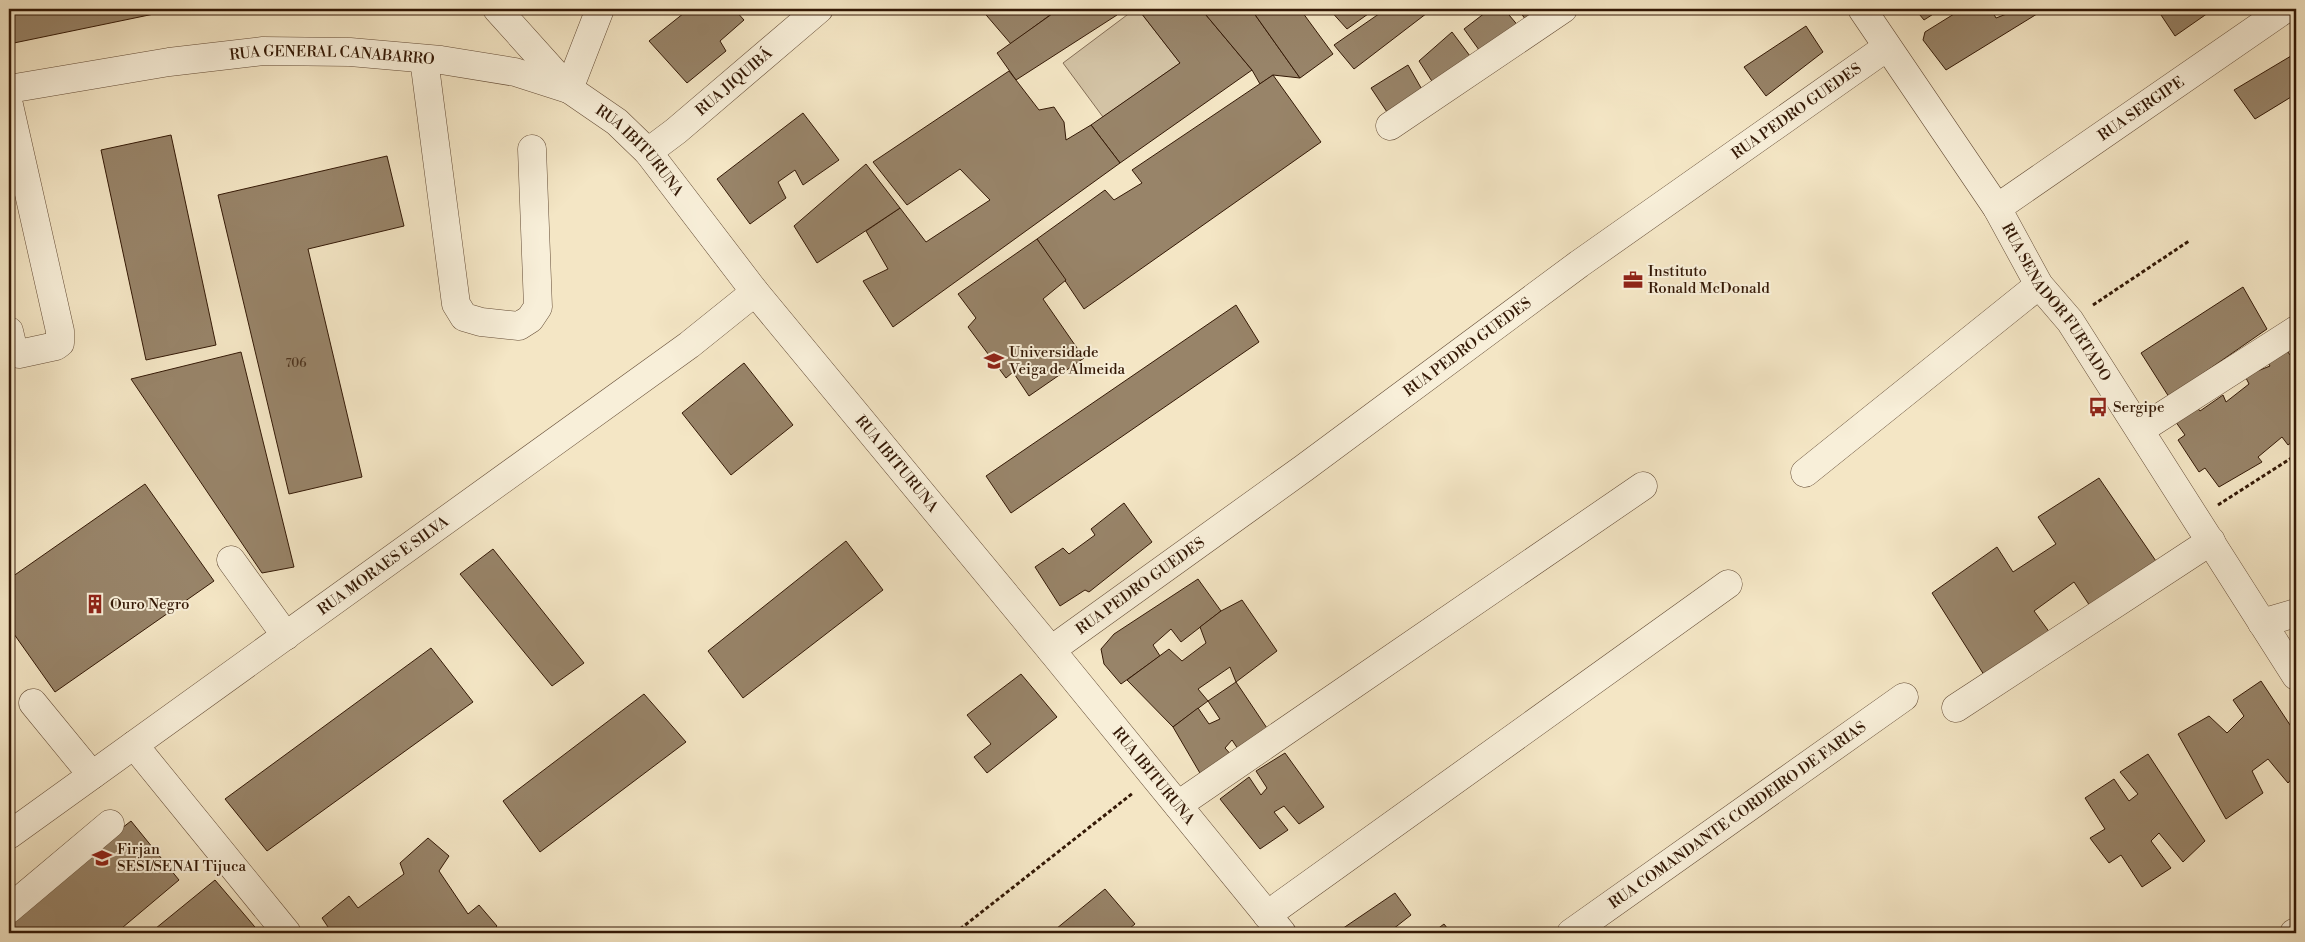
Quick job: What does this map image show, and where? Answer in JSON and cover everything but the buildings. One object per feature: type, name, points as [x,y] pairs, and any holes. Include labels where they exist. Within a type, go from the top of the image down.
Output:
[{"type":"street","name":"RUA IBITURUNA","points":[[497,9],[569,89],[617,122],[648,152],[755,292],[1051,650],[1274,924]]},
{"type":"street","points":[[569,89],[600,9]]},
{"type":"street","name":"RUA JIQUIBÁ","points":[[648,152],[676,132],[819,9]]},
{"type":"street","points":[[1390,126],[1563,9]]},
{"type":"street","name":"RUA SENADOR FURTADO","points":[[1862,9],[1886,48],[1997,208],[2039,285],[2070,322],[2296,676]]},
{"type":"street","name":"RUA SERGIPE","points":[[1997,208],[2285,9]]},
{"type":"street","name":"RUA PEDRO GUEDES","points":[[1051,650],[1304,468],[1579,264],[1886,48]]},
{"type":"street","name":"RUA GENERAL CANABARRO","points":[[9,89],[169,62],[263,51],[350,52],[424,59],[516,72],[569,89]]},
{"type":"street","points":[[424,59],[456,304],[464,317],[481,322],[519,326],[530,319],[538,307],[532,148]]},
{"type":"street","points":[[9,105],[15,166],[60,331],[60,343],[56,346],[19,354],[14,352],[11,346],[9,331]]},
{"type":"street","points":[[1805,473],[2039,285]]},
{"type":"street","name":"RUA MORAES E SILVA","points":[[9,835],[689,346],[755,292]]},
{"type":"street","points":[[2140,430],[2296,330]]},
{"type":"street","points":[[1178,805],[1643,486]]},
{"type":"street","points":[[1956,708],[2211,541]]},
{"type":"street","points":[[231,560],[286,636]]},
{"type":"street","points":[[1274,924],[1728,584]]},
{"type":"street","points":[[2262,623],[2296,613]]},
{"type":"street","name":"RUA COMANDANTE CORDEIRO DE FARIAS","points":[[1571,933],[1904,697]]},
{"type":"street","points":[[33,703],[92,775]]},
{"type":"street","points":[[134,745],[287,933]]},
{"type":"street","points":[[9,909],[110,824]]},
{"type":"path","points":[[2070,322],[2189,241]]},
{"type":"path","points":[[2196,518],[2296,455]]},
{"type":"path","points":[[955,933],[1154,776]]},
{"type":"shaded area","points":[[1135,9],[1138,9],[1180,63],[1103,117],[1063,63]]},
{"type":"place","name":"Instituto Ronald McDonald","points":[[1633,280]]},
{"type":"place","name":"Universidade Veiga de Almeida","points":[[994,361]]},
{"type":"place","name":"Sergipe","points":[[2098,407]]},
{"type":"place","name":"Ouro Negro","points":[[95,604]]},
{"type":"place","name":"Firjan SESI/SENAI Tijuca","points":[[102,858]]}]
